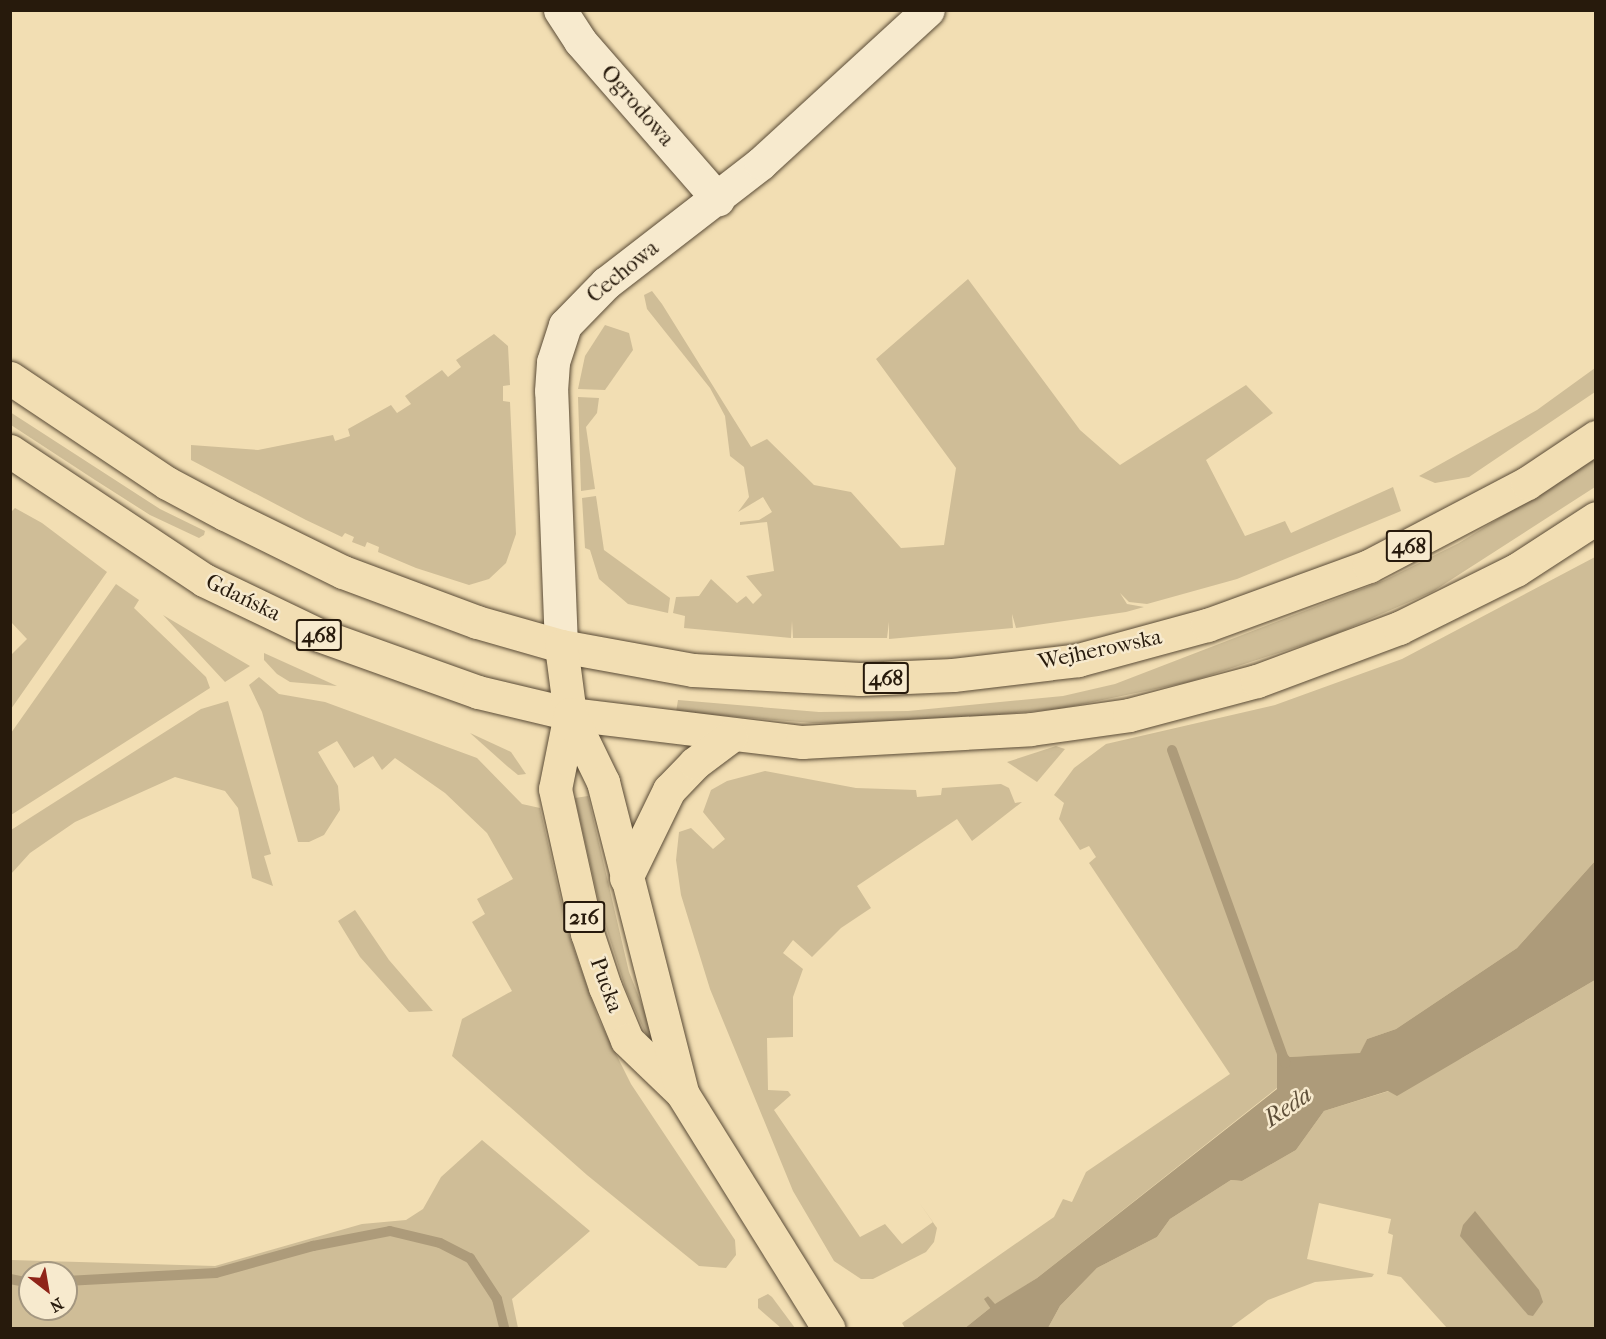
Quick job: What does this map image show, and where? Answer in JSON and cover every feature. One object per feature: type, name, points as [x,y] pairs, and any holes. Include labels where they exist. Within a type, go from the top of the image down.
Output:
[{"type":"main road","name":"468","points":[[10,378],[167,483],[279,542],[344,572],[477,622],[561,646]]},
{"type":"main road","name":"Wejherowska","points":[[561,646],[693,670],[860,679],[953,675],[1078,660],[1208,625],[1370,566],[1527,483],[1596,437]]},
{"type":"main road","name":"Gdańska","points":[[10,451],[204,580],[319,635],[478,692],[570,714]]},
{"type":"main road","name":"468","points":[[570,714],[731,736],[802,742],[928,737],[1031,729],[1129,715],[1257,681],[1399,628],[1516,570],[1596,518]]},
{"type":"main road","name":"Pucka","points":[[561,646],[570,714],[603,782],[626,878],[667,1024],[682,1093]]},
{"type":"main road","name":"Pucka","points":[[570,714],[555,789],[587,933],[627,1040],[682,1093],[828,1329]]},
{"type":"main road","name":"216","points":[[626,878],[669,790],[695,763],[731,736]]},
{"type":"street","name":"Ogrodowa","points":[[560,10],[580,41],[718,199]]},
{"type":"street","name":"Cechowa","points":[[561,646],[551,391],[559,338],[584,303],[718,199],[928,10]]},
{"type":"shaded area","points":[[968,279],[1080,430],[1120,465],[1246,385],[1273,413],[1206,460],[1245,536],[1285,521],[1291,533],[1393,487],[1401,511],[1237,579],[1147,604],[1129,602],[1120,593],[1127,604],[1144,607],[1126,612],[1016,628],[1012,614],[1013,628],[889,639],[889,622],[887,638],[793,638],[792,621],[791,638],[684,628],[685,616],[673,613],[676,597],[699,596],[711,579],[737,603],[746,596],[753,604],[762,595],[746,576],[774,571],[767,522],[740,525],[740,522],[759,520],[772,512],[763,497],[738,512],[749,497],[744,467],[730,456],[725,416],[710,388],[647,309],[644,295],[652,291],[662,304],[751,447],[767,439],[814,485],[851,492],[901,548],[944,545],[956,468],[876,359]]},
{"type":"shaded area","points":[[605,325],[629,333],[633,350],[605,390],[578,389],[585,356]]},
{"type":"shaded area","points":[[494,334],[508,346],[510,385],[503,386],[503,401],[510,402],[516,534],[506,563],[489,579],[469,585],[416,568],[378,552],[379,547],[367,542],[365,547],[352,542],[354,537],[345,533],[342,537],[306,520],[191,460],[191,445],[258,450],[333,435],[335,441],[350,436],[348,429],[391,405],[397,413],[411,404],[405,396],[442,370],[448,377],[461,367],[456,360]]},
{"type":"shaded area","points":[[1595,368],[1595,392],[1469,477],[1435,483],[1419,476],[1537,410]]},
{"type":"shaded area","points":[[578,397],[599,398],[597,413],[586,427],[595,489],[581,491]]},
{"type":"shaded area","points":[[10,412],[160,509],[205,531],[204,535],[199,538],[150,515],[11,425]]},
{"type":"shaded area","points":[[1595,459],[1595,487],[1432,592],[1331,636],[1189,682],[1059,709],[902,723],[813,723],[676,712],[678,700],[819,712],[908,711],[1063,696],[1115,684],[1385,580],[1459,543]]},
{"type":"shaded area","points":[[596,496],[604,550],[670,598],[668,613],[628,604],[599,579],[590,550],[585,548],[582,498]]},
{"type":"shaded area","points":[[15,508],[42,523],[107,572],[11,709],[11,655],[27,639],[11,622],[10,513]]},
{"type":"shaded area","points":[[1595,557],[1595,861],[1517,948],[1396,1029],[1367,1039],[1360,1054],[1290,1057],[1281,1048],[1175,750],[1170,751],[1277,1054],[1277,1088],[1037,1278],[995,1305],[988,1296],[985,1299],[990,1308],[965,1328],[905,1328],[902,1323],[1054,1217],[1063,1199],[1072,1202],[1086,1172],[1230,1074],[1089,863],[1096,857],[1089,846],[1080,850],[1059,819],[1064,803],[1054,795],[1074,768],[1106,744],[1275,705],[1402,659]]},
{"type":"shaded area","points":[[116,584],[139,600],[134,608],[206,677],[210,688],[11,815],[11,733]]},
{"type":"shaded area","points":[[163,615],[190,631],[250,666],[225,682]]},
{"type":"shaded area","points":[[264,653],[337,686],[290,682],[277,674],[264,660]]},
{"type":"shaded area","points":[[259,677],[279,694],[325,702],[477,758],[522,804],[540,808],[568,932],[598,1018],[631,1084],[735,1240],[736,1255],[726,1268],[699,1266],[587,1175],[452,1056],[462,1019],[512,991],[472,922],[485,914],[477,899],[513,879],[487,833],[445,793],[395,758],[382,770],[373,756],[354,768],[337,741],[318,752],[338,786],[340,810],[324,835],[309,842],[298,842],[262,712],[249,685]]},
{"type":"shaded area","points":[[228,701],[271,854],[264,856],[273,886],[252,878],[238,808],[225,791],[175,777],[75,822],[30,853],[11,874],[11,830],[201,709]]},
{"type":"shaded area","points":[[470,733],[511,752],[526,774],[518,775]]},
{"type":"shaded area","points":[[1056,746],[1065,749],[1037,782],[1007,762]]},
{"type":"shaded area","points":[[765,771],[856,788],[916,790],[917,797],[941,795],[942,788],[1001,784],[1009,788],[1015,803],[1022,802],[972,841],[957,819],[857,886],[871,908],[841,928],[812,957],[793,940],[783,953],[803,969],[793,997],[793,1037],[767,1038],[768,1090],[788,1091],[791,1095],[774,1110],[860,1237],[885,1224],[902,1244],[933,1222],[937,1228],[934,1242],[926,1252],[873,1279],[861,1279],[834,1261],[793,1191],[710,989],[681,895],[676,860],[679,832],[691,828],[713,849],[725,839],[703,812],[711,790],[727,781]]},
{"type":"shaded area","points":[[588,796],[629,972],[656,1040],[650,1043],[626,990],[601,911],[575,798]]},
{"type":"shaded area","points":[[355,910],[389,960],[433,1011],[409,1012],[360,957],[338,921]]},
{"type":"shaded area","points":[[1595,980],[1595,1328],[1447,1328],[1401,1277],[1387,1274],[1393,1235],[1388,1233],[1391,1219],[1319,1203],[1307,1259],[1374,1274],[1372,1277],[1315,1282],[1268,1300],[1230,1328],[1048,1328],[1060,1306],[1097,1268],[1157,1237],[1170,1219],[1231,1180],[1242,1181],[1296,1150],[1324,1111],[1389,1091],[1462,1058]]},
{"type":"shaded area","points":[[482,1140],[590,1231],[512,1299],[518,1328],[11,1328],[11,1260],[45,1261],[18,1261],[18,1321],[78,1321],[78,1262],[215,1266],[362,1224],[406,1220],[423,1209],[441,1177]]},
{"type":"shaded area","points":[[768,1294],[795,1328],[781,1328],[758,1308],[758,1299]]},
{"type":"water","name":"Reda","points":[[1595,861],[1595,980],[1397,1096],[1388,1091],[1324,1111],[1296,1150],[1242,1181],[1231,1180],[1170,1219],[1157,1237],[1097,1268],[1060,1306],[1048,1328],[965,1328],[990,1308],[984,1299],[988,1296],[995,1304],[1037,1278],[1277,1089],[1277,1054],[1281,1048],[1290,1057],[1360,1053],[1367,1039],[1396,1029],[1517,948]]},
{"type":"water","points":[[1475,1211],[1539,1290],[1543,1302],[1533,1316],[1528,1315],[1460,1236],[1463,1225]]},
{"type":"waterway","points":[[1172,750],[1285,1063]]},
{"type":"waterway","points":[[78,1280],[216,1273],[313,1246],[390,1231],[440,1243],[470,1258],[497,1299],[504,1328]]},
{"type":"waterway","points":[[10,1279],[18,1281]]}]
